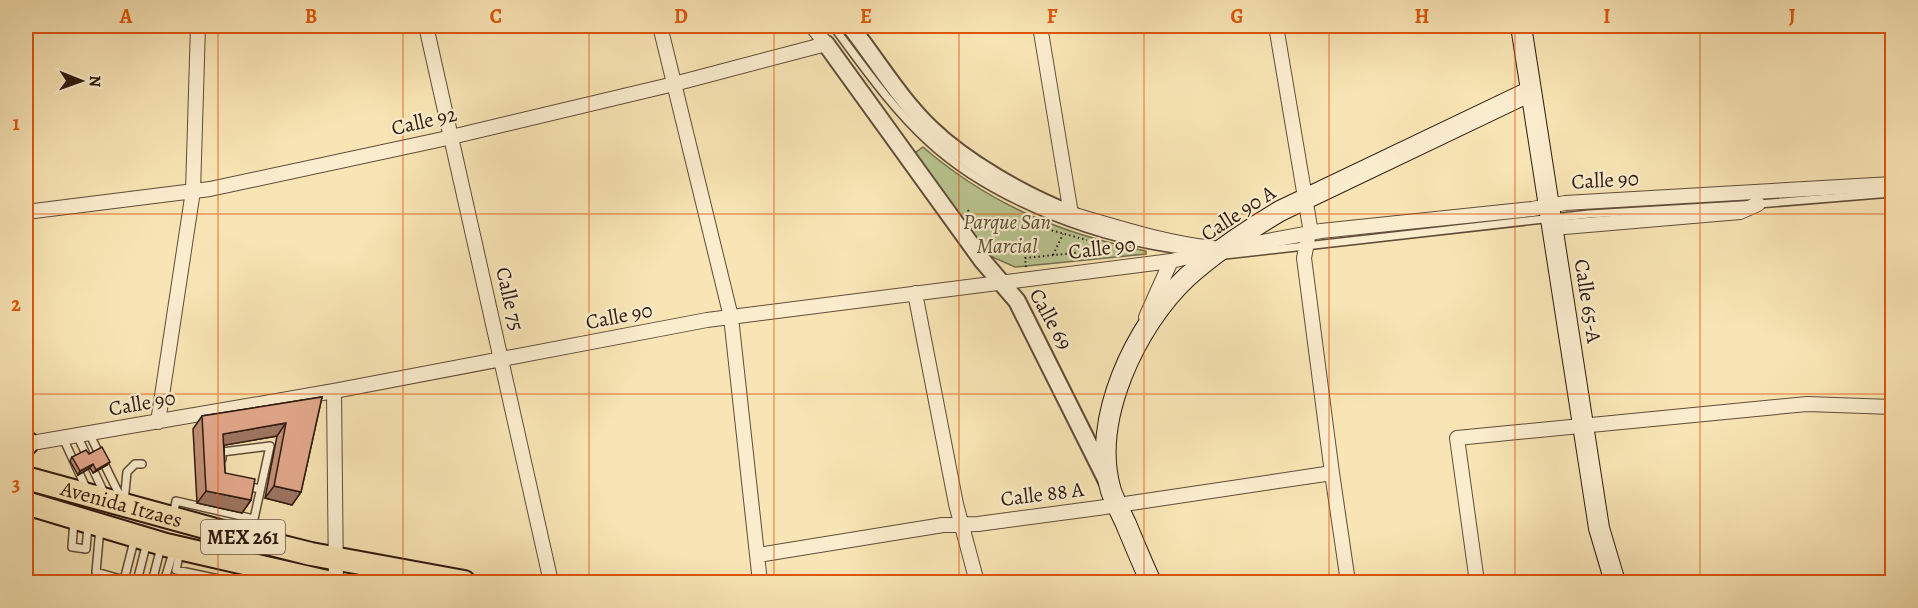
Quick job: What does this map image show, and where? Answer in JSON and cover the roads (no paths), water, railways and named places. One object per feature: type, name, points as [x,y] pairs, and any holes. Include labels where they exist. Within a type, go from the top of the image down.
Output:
[{"type":"main road","name":"Calle 65-A","points":[[1521,26],[1599,528],[1615,582]]},
{"type":"main road","name":"Calle 90 A","points":[[1114,498],[1107,460],[1109,419],[1118,383],[1149,325],[1178,287],[1215,252],[1272,216],[1531,91]]},
{"type":"main road","name":"Avenida Itzaes","points":[[26,478],[172,518],[251,529],[335,559],[464,582]]},
{"type":"main road","name":"Calle 69","points":[[1114,498],[1151,582]]},
{"type":"main road","name":"Avenida Itzaes","points":[[26,503],[160,543],[314,581]]},
{"type":"street","points":[[158,422],[193,191],[198,26]]},
{"type":"street","name":"Calle 75","points":[[426,26],[551,582]]},
{"type":"street","points":[[660,26],[731,317],[760,582]]},
{"type":"street","points":[[812,26],[826,44]]},
{"type":"street","points":[[850,26],[912,108],[943,139],[990,173],[1046,204],[1071,214],[1215,252]]},
{"type":"street","points":[[1040,26],[1071,214]]},
{"type":"street","points":[[1276,26],[1311,234],[1304,258],[1348,582]]},
{"type":"street","name":"Calle 92","points":[[26,212],[193,191],[452,136],[674,84],[826,44]]},
{"type":"street","name":"Calle 69","points":[[826,44],[981,261],[1017,302],[1114,498]]},
{"type":"street","name":"Calle 90","points":[[1551,217],[1576,202],[1893,184]]},
{"type":"street","name":"Calle 90","points":[[26,444],[334,391],[707,320],[1171,261],[1311,234],[1551,217],[1740,212],[1758,204]]},
{"type":"street","points":[[1127,363],[1171,261]]},
{"type":"street","points":[[915,293],[956,504],[977,582]]},
{"type":"street","points":[[334,391],[336,582]]},
{"type":"street","points":[[1477,582],[1457,438],[1808,404],[1893,407]]},
{"type":"street","name":"Calle 88 A","points":[[758,555],[944,525],[961,525],[1114,498],[1332,473]]},
{"type":"lane","points":[[833,26],[886,96],[913,127],[956,164],[998,191],[1079,225],[1123,238],[1179,250],[1215,252]]},
{"type":"lane","points":[[1758,204],[1893,193]]},
{"type":"lane","points":[[1311,234],[1551,217]]},
{"type":"lane","points":[[76,435],[107,500]]},
{"type":"lane","points":[[76,435],[107,500]]},
{"type":"lane","points":[[76,435],[107,500]]},
{"type":"lane","points":[[222,472],[222,452],[270,446],[251,529]]},
{"type":"lane","points":[[107,500],[127,472],[135,464],[142,464]]},
{"type":"lane","points":[[241,485],[260,489]]},
{"type":"lane","points":[[88,522],[96,572],[105,575],[124,580],[160,543]]},
{"type":"lane","points":[[141,582],[137,581],[160,543]]},
{"type":"lane","points":[[152,582],[160,543]]},
{"type":"lane","points":[[160,543],[164,582]]},
{"type":"lane","points":[[160,543],[176,570],[233,582]]},
{"type":"park label","name":"Parque San Marcial","points":[[1007,234]]}]
